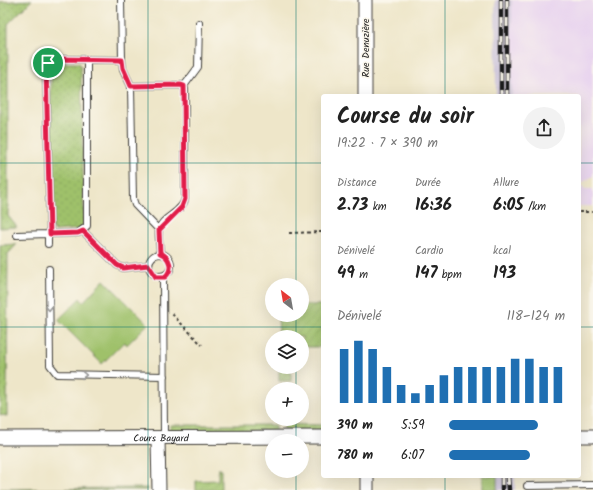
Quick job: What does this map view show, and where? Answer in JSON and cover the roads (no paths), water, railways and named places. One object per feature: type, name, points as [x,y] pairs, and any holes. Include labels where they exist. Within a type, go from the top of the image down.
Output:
[{"type":"street","name":"Rue Denuzière","points":[[365,0],[365,94]]},
{"type":"street","points":[[581,436],[593,436]]},
{"type":"street","name":"Cours Bayard","points":[[0,438],[321,437]]},
{"type":"street","points":[[159,490],[161,438]]},
{"type":"street","points":[[367,478],[367,490]]},
{"type":"lane","points":[[122,0],[122,60],[123,68],[131,86],[133,199],[134,205],[159,230],[160,253]]},
{"type":"lane","points":[[159,230],[182,207],[185,199],[184,86],[198,67],[198,23]]},
{"type":"lane","points":[[48,244],[46,67],[48,63],[58,59],[122,60]]},
{"type":"lane","points":[[18,235],[78,233],[83,231],[87,226],[86,59]]},
{"type":"lane","points":[[198,67],[206,66]]},
{"type":"lane","points":[[131,86],[184,86]]},
{"type":"lane","points":[[83,231],[117,265],[123,268],[148,265]]},
{"type":"lane","points":[[160,253],[152,255],[148,265],[153,275],[163,278]]},
{"type":"lane","points":[[160,253],[168,259],[170,266],[168,274],[163,278]]},
{"type":"lane","points":[[48,269],[50,365],[54,372],[57,374],[164,376]]},
{"type":"lane","points":[[161,438],[164,376],[163,278]]},
{"type":"lane","points":[[527,486],[593,485]]},
{"type":"railway","points":[[501,0],[501,94]]},
{"type":"railway","points":[[507,0],[507,94]]},
{"type":"railway","points":[[502,478],[502,490]]},
{"type":"railway","points":[[508,478],[509,490]]}]
